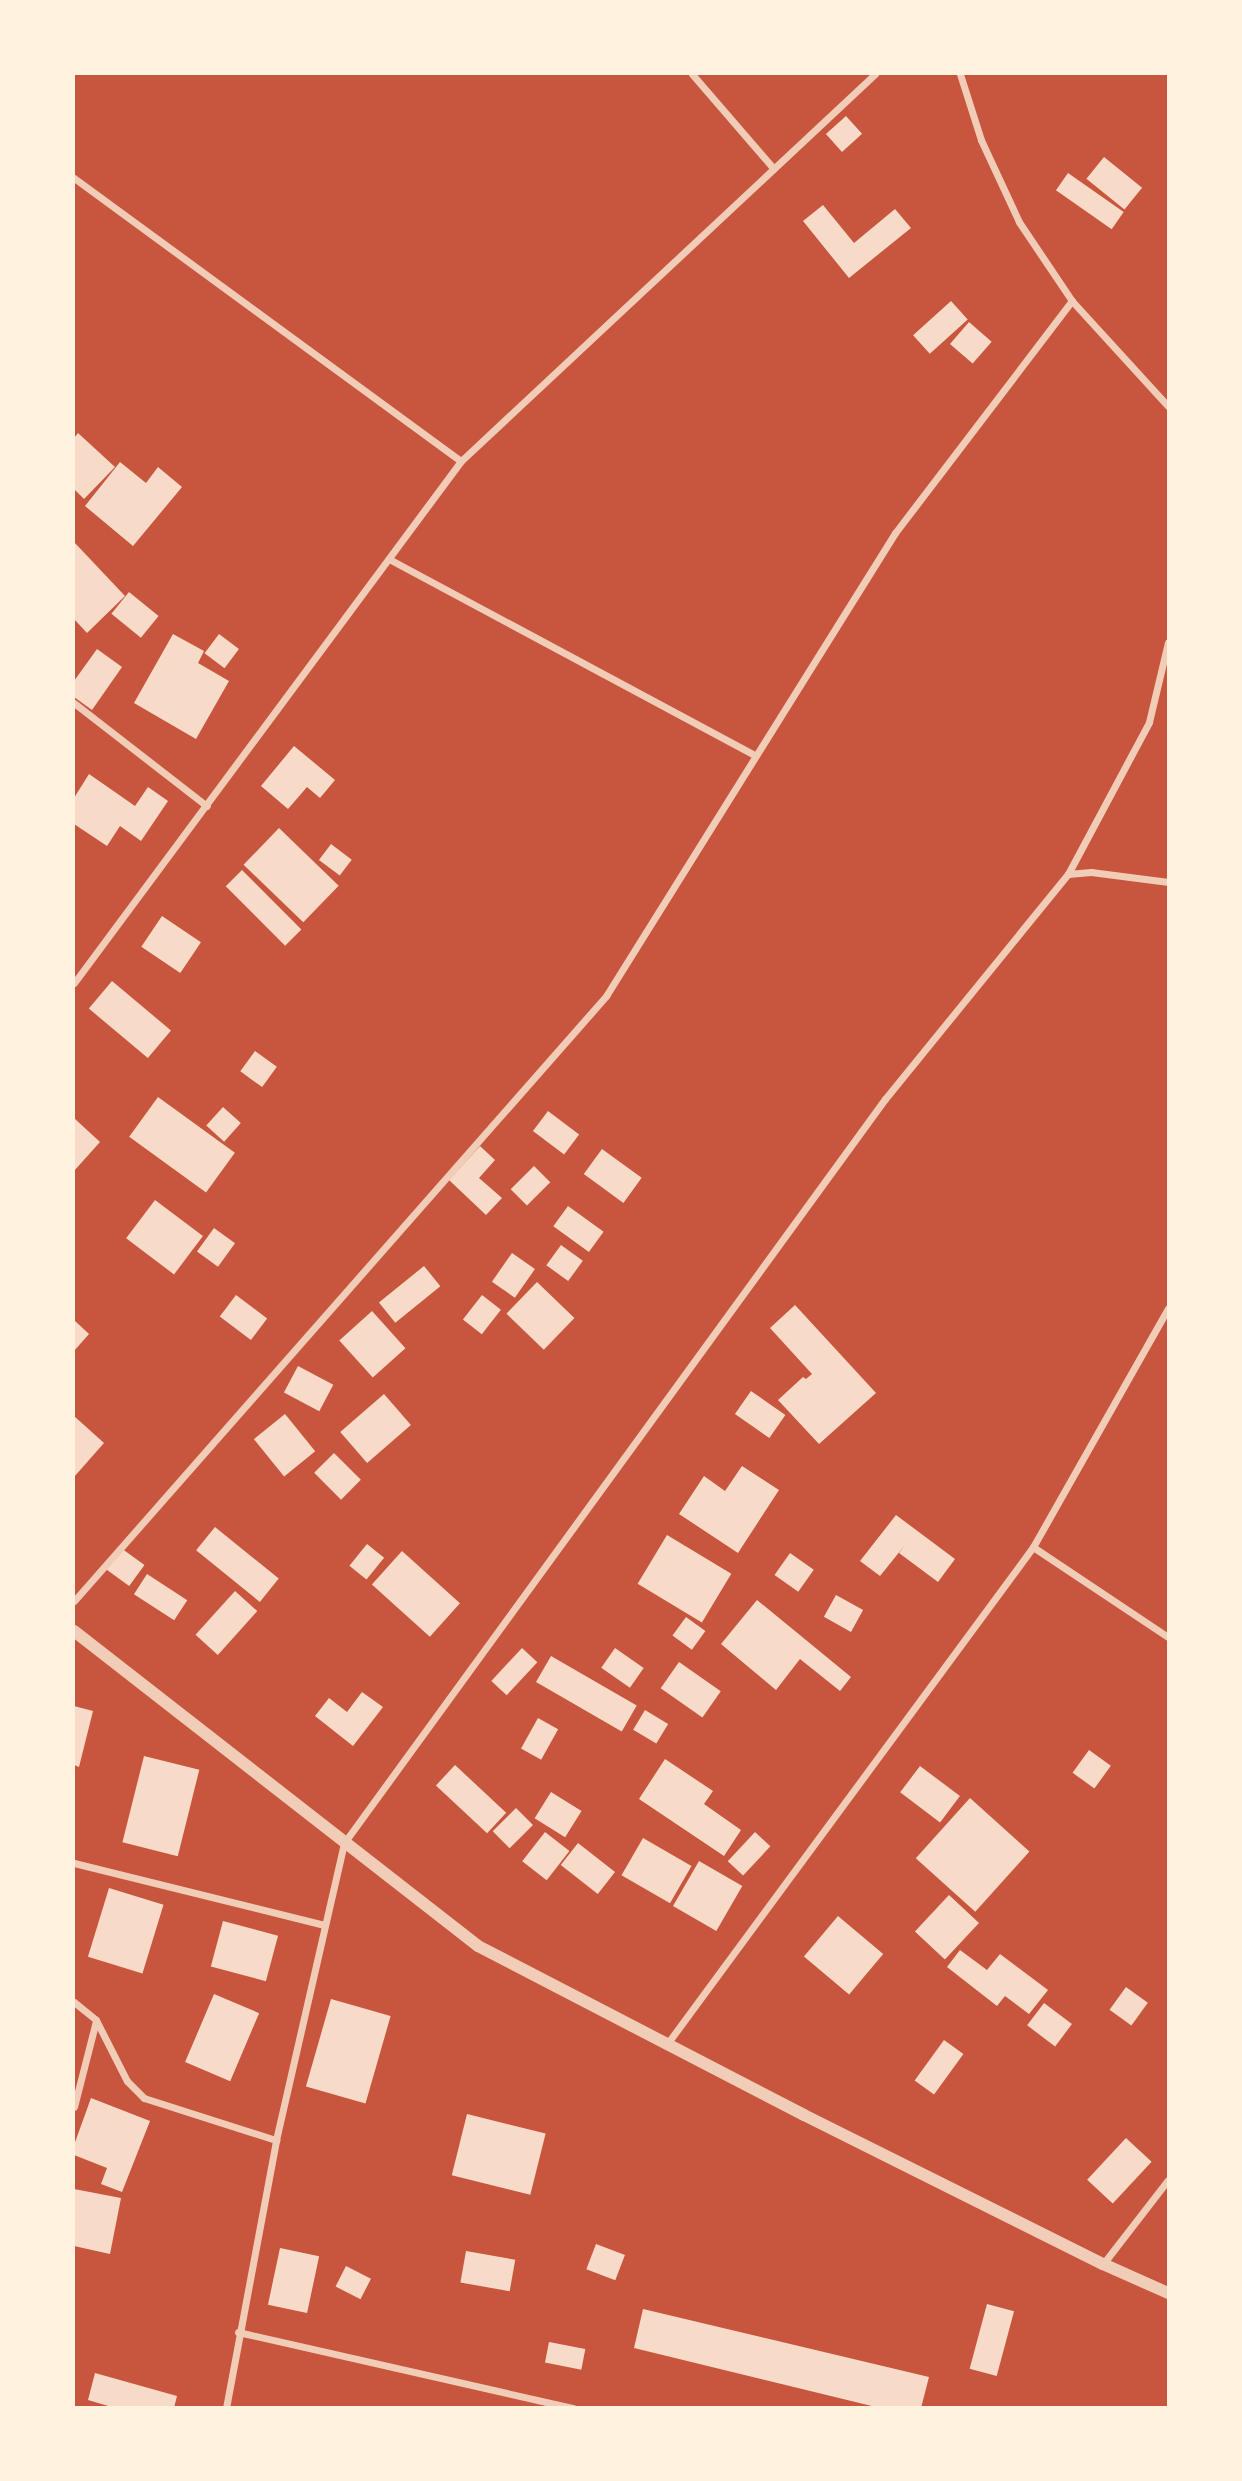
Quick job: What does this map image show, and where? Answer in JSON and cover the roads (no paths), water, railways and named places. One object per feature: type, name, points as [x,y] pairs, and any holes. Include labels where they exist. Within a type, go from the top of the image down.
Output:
[{"type":"street","points":[[692,74],[774,169]]},
{"type":"street","points":[[74,983],[461,461],[875,74]]},
{"type":"street","points":[[960,74],[981,140],[1018,222],[1072,301],[1168,406]]},
{"type":"street","points":[[74,178],[461,461]]},
{"type":"street","points":[[74,1601],[606,996],[895,533],[1072,301]]},
{"type":"street","points":[[389,559],[755,755]]},
{"type":"street","points":[[226,2407],[276,2140],[344,1843],[885,1099],[1068,874],[1149,722],[1168,642]]},
{"type":"street","points":[[74,703],[207,806]]},
{"type":"street","points":[[1068,874],[1091,872],[1168,882]]},
{"type":"street","points":[[667,2044],[1033,1547],[1168,1308]]},
{"type":"street","points":[[1033,1547],[1168,1637]]},
{"type":"street","points":[[74,1631],[478,1946],[1103,2264],[1168,2293]]},
{"type":"street","points":[[74,1863],[324,1925]]},
{"type":"street","points":[[74,2002],[96,2020],[127,2081],[144,2098],[276,2140]]},
{"type":"street","points":[[74,2107],[96,2020]]},
{"type":"street","points":[[1103,2264],[1168,2180]]},
{"type":"street","points":[[238,2332],[573,2407]]}]
